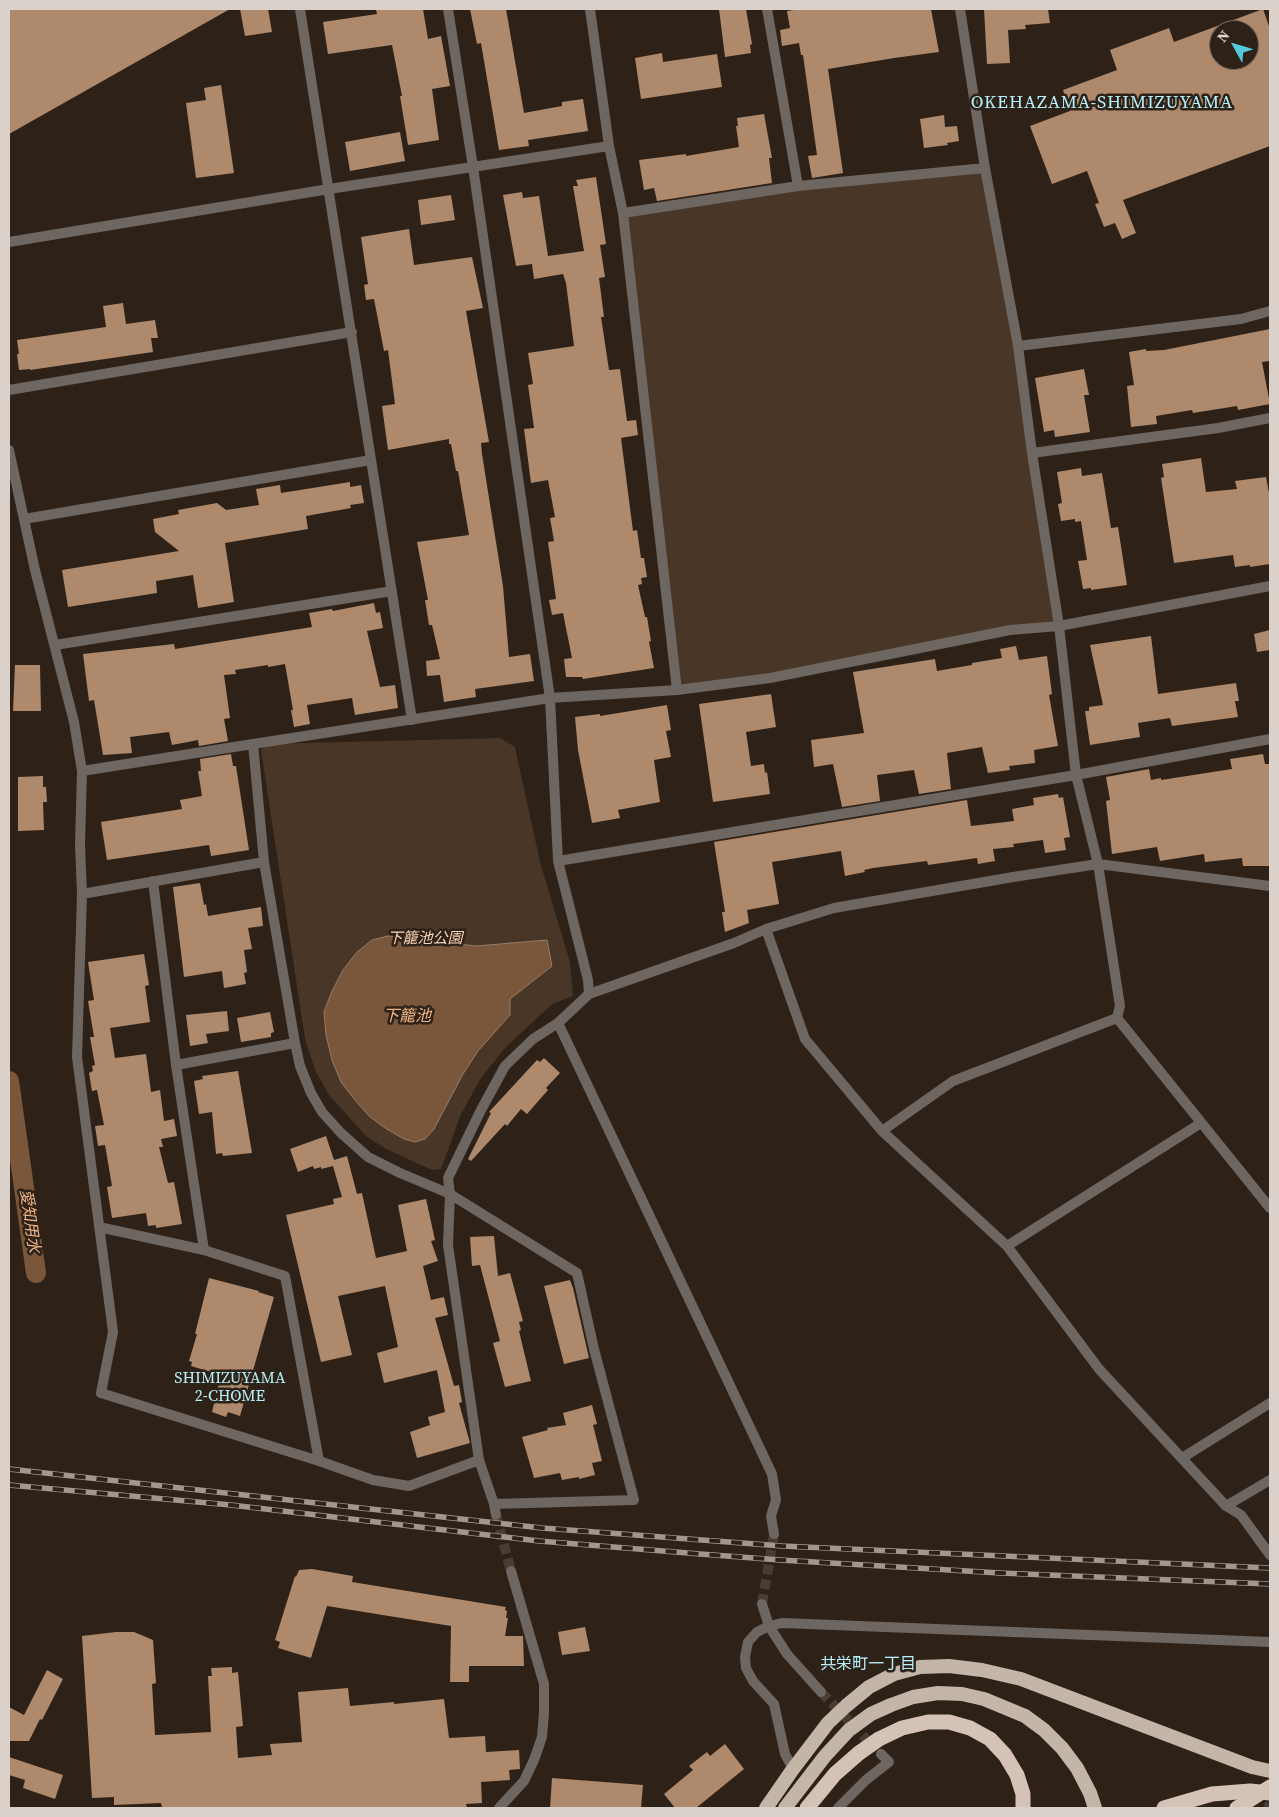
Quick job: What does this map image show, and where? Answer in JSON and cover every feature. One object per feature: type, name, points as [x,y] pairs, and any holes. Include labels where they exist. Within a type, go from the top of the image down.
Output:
[{"type":"highway","points":[[766,1808],[828,1723],[846,1706],[869,1687],[894,1674],[920,1667],[949,1666],[982,1670],[1021,1680],[1252,1767],[1270,1771]]},
{"type":"highway","points":[[785,1808],[824,1756],[849,1730],[871,1714],[891,1704],[913,1697],[938,1693],[962,1694],[984,1698],[1025,1716],[1044,1730],[1078,1768],[1095,1808]]},
{"type":"highway","points":[[807,1808],[835,1774],[858,1753],[879,1739],[902,1728],[928,1722],[949,1722],[970,1728],[990,1739],[1006,1755],[1017,1775],[1023,1794],[1023,1808]]},
{"type":"highway","points":[[1237,1808],[1270,1788]]},
{"type":"highway","points":[[1164,1808],[1212,1794],[1250,1791],[1270,1792]]},
{"type":"street","points":[[300,9],[412,720]]},
{"type":"street","points":[[448,9],[473,166],[550,698],[558,861],[588,980],[589,994]]},
{"type":"street","points":[[590,9],[609,146],[624,213],[677,690]]},
{"type":"street","points":[[768,9],[798,186]]},
{"type":"street","points":[[960,9],[1018,346],[1032,453],[1059,626],[1076,775],[1098,864],[1120,1006],[1117,1018]]},
{"type":"street","points":[[9,242],[329,189],[609,146]]},
{"type":"street","points":[[624,213],[798,186],[986,168]]},
{"type":"street","points":[[1018,346],[1241,319],[1270,311]]},
{"type":"street","points":[[9,390],[352,332]]},
{"type":"street","points":[[1032,453],[1218,428],[1270,418]]},
{"type":"street","points":[[9,450],[35,570],[74,722],[82,771],[80,845],[82,894],[77,1057],[113,1332],[101,1393],[319,1461],[373,1480],[409,1486],[479,1460]]},
{"type":"street","points":[[24,519],[372,460]]},
{"type":"street","points":[[82,771],[550,698],[677,690],[770,678],[1010,630],[1059,626],[1270,586]]},
{"type":"street","points":[[55,645],[392,591]]},
{"type":"street","points":[[558,861],[1076,775],[1270,739]]},
{"type":"street","points":[[253,744],[264,862],[295,1043],[300,1066],[311,1093],[322,1112],[341,1133],[368,1157],[450,1194],[577,1273],[594,1349],[634,1500],[494,1504]]},
{"type":"street","points":[[82,894],[264,862]]},
{"type":"street","points":[[496,1515],[479,1460],[448,1244],[450,1194],[448,1178],[505,1066],[533,1039],[558,1023],[589,994],[734,943],[766,929],[834,908],[1013,876],[1098,864],[1270,886]]},
{"type":"street","points":[[154,881],[176,1065],[204,1250]]},
{"type":"street","points":[[766,929],[805,1039],[882,1132],[1008,1246],[1099,1369],[1226,1506],[1241,1515],[1270,1555]]},
{"type":"street","points":[[1117,1018],[1270,1208]]},
{"type":"street","points":[[882,1132],[953,1081],[1117,1018]]},
{"type":"street","points":[[558,1023],[772,1474],[776,1500],[772,1516],[774,1534]]},
{"type":"street","points":[[176,1065],[295,1043]]},
{"type":"street","points":[[1008,1246],[1201,1123]]},
{"type":"street","points":[[99,1227],[204,1250],[285,1276],[319,1461]]},
{"type":"street","points":[[1182,1458],[1270,1403]]},
{"type":"street","points":[[1226,1506],[1270,1480]]},
{"type":"street","points":[[499,1808],[524,1782],[542,1737],[544,1684],[511,1571]]},
{"type":"street","points":[[762,1604],[769,1626],[787,1654],[821,1692]]},
{"type":"street","points":[[793,1769],[785,1754],[774,1704],[752,1681],[746,1668],[745,1657],[748,1642],[757,1632],[769,1626],[782,1623],[1270,1642]]},
{"type":"street","points":[[838,1808],[866,1780],[889,1762],[881,1754]]},
{"type":"green space","points":[[985,168],[1059,626],[677,690],[623,213],[798,186]]},
{"type":"green space","name":"下籠池公園","points":[[500,738],[515,747],[540,862],[570,962],[573,996],[552,1004],[505,1048],[481,1078],[461,1114],[441,1169],[432,1170],[386,1149],[366,1136],[329,1095],[316,1072],[306,1043],[261,750],[268,744]]},
{"type":"water","name":"下籠池","points":[[388,936],[476,946],[547,940],[552,966],[510,999],[510,1015],[478,1051],[463,1074],[434,1129],[425,1139],[415,1142],[404,1139],[385,1128],[369,1116],[355,1100],[341,1082],[332,1060],[326,1035],[324,1012],[343,970],[357,952],[372,940]]},
{"type":"building","points":[[9,9],[230,9],[9,134]]},
{"type":"building","points":[[240,9],[268,9],[272,32],[245,36]]},
{"type":"building","points":[[376,9],[423,9],[428,39],[441,36],[450,86],[432,89],[439,140],[408,145],[400,96],[402,96],[392,45],[328,54],[323,22],[377,14]]},
{"type":"building","points":[[470,9],[506,9],[524,113],[562,106],[562,102],[583,99],[588,131],[528,140],[529,146],[499,150],[481,43],[477,44]]},
{"type":"building","points":[[719,9],[746,9],[752,44],[750,45],[751,53],[725,57]]},
{"type":"building","points":[[801,9],[931,9],[939,52],[828,69],[843,173],[812,178],[808,156],[817,155],[803,55],[801,55],[799,43],[782,46],[780,30],[790,28],[787,11]]},
{"type":"building","points":[[984,9],[1048,9],[1050,23],[1025,25],[1026,29],[1008,30],[1010,63],[987,64]]},
{"type":"building","points":[[1263,9],[1270,29],[1270,146],[1123,200],[1136,233],[1122,239],[1115,223],[1104,227],[1095,204],[1099,203],[1087,171],[1052,184],[1030,126],[1070,111],[1063,90],[1117,70],[1110,50],[1169,28],[1174,42],[1209,29],[1209,70],[1259,70],[1259,20],[1233,20]]},
{"type":"building","points":[[662,53],[663,62],[717,54],[722,87],[641,99],[635,58]]},
{"type":"building","points":[[221,85],[234,173],[196,178],[186,103],[206,100],[204,88]]},
{"type":"building","points":[[764,114],[772,158],[769,158],[772,183],[657,201],[654,188],[644,190],[639,160],[686,154],[686,156],[739,147],[736,126],[738,126],[737,118]]},
{"type":"building","points":[[944,115],[945,127],[957,126],[959,141],[947,143],[948,145],[924,148],[920,119]]},
{"type":"building","points":[[400,132],[405,161],[350,171],[345,142]]},
{"type":"building","points":[[596,177],[606,244],[600,245],[605,277],[599,278],[604,317],[601,317],[609,370],[620,369],[627,421],[636,420],[638,435],[621,438],[633,531],[637,530],[641,558],[644,558],[647,577],[641,578],[642,584],[638,585],[645,617],[647,617],[654,668],[583,679],[582,677],[566,677],[564,659],[572,658],[563,613],[552,615],[549,600],[556,599],[548,542],[554,541],[550,518],[555,517],[548,480],[531,483],[524,429],[534,428],[528,385],[533,384],[528,353],[574,346],[566,283],[563,274],[534,279],[532,264],[516,266],[503,195],[522,192],[523,198],[539,196],[548,256],[584,251],[573,186],[578,186],[576,180]]},
{"type":"building","points":[[451,195],[455,220],[421,225],[418,200]]},
{"type":"building","points":[[409,229],[414,265],[472,257],[483,308],[466,311],[489,442],[481,443],[482,454],[503,586],[509,657],[530,654],[534,681],[475,689],[476,697],[444,702],[440,675],[427,676],[426,661],[440,659],[432,625],[429,625],[425,600],[428,600],[417,542],[469,535],[458,471],[456,471],[449,439],[388,450],[382,406],[395,404],[388,350],[384,351],[374,299],[366,300],[364,285],[368,284],[361,237]]},
{"type":"building","points":[[123,303],[126,324],[155,320],[158,338],[151,338],[153,352],[19,370],[17,340],[106,327],[103,306]]},
{"type":"building","points":[[1270,329],[1270,361],[1262,362],[1270,404],[1238,410],[1237,406],[1193,413],[1192,410],[1156,416],[1157,424],[1131,427],[1127,386],[1134,385],[1129,352],[1146,349],[1146,351],[1164,350]]},
{"type":"building","points":[[1084,369],[1089,395],[1084,395],[1090,432],[1055,437],[1054,430],[1044,432],[1035,378]]},
{"type":"building","points":[[1201,458],[1206,492],[1237,489],[1235,481],[1266,477],[1270,498],[1270,564],[1235,567],[1233,555],[1174,563],[1161,478],[1164,477],[1162,464]]},
{"type":"building","points":[[1081,468],[1082,476],[1102,473],[1111,528],[1118,527],[1127,585],[1091,590],[1091,588],[1083,589],[1078,561],[1087,560],[1081,521],[1075,522],[1075,519],[1061,521],[1058,504],[1062,503],[1057,472]]},
{"type":"building","points":[[350,482],[350,487],[361,485],[364,503],[350,505],[351,508],[306,516],[308,529],[225,543],[234,602],[198,608],[193,575],[156,581],[157,593],[68,607],[62,570],[179,551],[155,532],[153,519],[179,514],[178,510],[217,503],[226,510],[259,505],[256,489],[280,485],[281,493]]},
{"type":"building","points":[[374,603],[376,613],[380,612],[383,628],[367,631],[380,687],[395,685],[398,708],[355,715],[352,698],[307,705],[310,724],[294,727],[285,664],[235,670],[236,674],[224,675],[230,718],[224,719],[228,741],[199,746],[198,740],[172,745],[169,732],[130,737],[132,753],[103,755],[94,700],[89,701],[83,654],[174,644],[175,649],[312,627],[309,613],[332,609],[333,611]]},
{"type":"building","points":[[1270,630],[1270,650],[1257,652],[1254,634]]},
{"type":"building","points":[[1151,636],[1158,694],[1236,683],[1239,701],[1235,701],[1238,717],[1172,726],[1170,718],[1138,723],[1140,737],[1090,745],[1085,711],[1089,711],[1089,707],[1103,705],[1090,645]]},
{"type":"building","points":[[1016,646],[1019,660],[1047,656],[1052,694],[1049,695],[1058,746],[1034,750],[1035,763],[1009,766],[1010,770],[988,773],[982,747],[947,753],[951,789],[919,794],[914,770],[877,775],[880,801],[842,807],[833,764],[814,767],[811,740],[864,733],[853,672],[935,659],[937,671],[1002,658],[1000,649]]},
{"type":"building","points":[[15,665],[40,665],[41,711],[13,711]]},
{"type":"building","points":[[771,694],[776,727],[746,732],[751,766],[764,764],[770,794],[713,802],[699,704]]},
{"type":"building","points":[[667,705],[671,730],[666,731],[671,757],[654,760],[660,802],[618,810],[620,818],[592,823],[578,750],[575,717],[600,714],[600,716]]},
{"type":"building","points":[[231,754],[233,766],[236,766],[249,850],[211,856],[209,845],[107,860],[101,822],[182,809],[180,800],[202,796],[198,771],[201,771],[200,759]]},
{"type":"building","points":[[1263,754],[1265,764],[1270,764],[1270,866],[1243,866],[1242,858],[1205,862],[1204,854],[1160,861],[1157,847],[1112,854],[1106,801],[1110,800],[1106,777],[1149,769],[1151,780],[1161,778],[1161,780],[1232,769],[1230,759]]},
{"type":"building","points":[[43,776],[43,787],[46,787],[47,802],[43,802],[44,830],[18,831],[18,777]]},
{"type":"building","points":[[1058,794],[1059,798],[1063,797],[1070,837],[1064,838],[1066,850],[1045,853],[1043,840],[1013,844],[1014,847],[993,849],[995,861],[978,864],[977,858],[928,865],[927,861],[873,868],[864,870],[865,872],[845,876],[841,851],[772,862],[779,904],[747,910],[749,923],[725,932],[722,912],[725,912],[714,842],[967,800],[971,826],[1014,821],[1012,809],[1034,805],[1033,798]]},
{"type":"building","points":[[200,883],[208,916],[261,907],[263,926],[248,928],[252,949],[244,950],[247,972],[244,973],[246,984],[224,988],[222,971],[184,977],[173,887]]},
{"type":"building","points":[[144,954],[149,985],[145,986],[150,1022],[110,1028],[115,1058],[146,1054],[151,1092],[160,1090],[164,1121],[174,1119],[177,1136],[161,1139],[163,1147],[159,1147],[168,1183],[174,1182],[182,1224],[156,1228],[156,1225],[148,1226],[146,1213],[112,1218],[107,1187],[112,1186],[105,1145],[98,1146],[95,1126],[104,1125],[97,1090],[92,1091],[89,1073],[93,1071],[92,1066],[95,1065],[90,1037],[94,1037],[88,1001],[94,1000],[88,962]]},
{"type":"building","points":[[227,1011],[229,1031],[206,1034],[208,1043],[190,1046],[186,1015]]},
{"type":"building","points":[[270,1012],[274,1032],[271,1033],[271,1037],[241,1042],[237,1018]]},
{"type":"building","points":[[544,1058],[560,1073],[546,1088],[548,1090],[527,1114],[521,1109],[507,1126],[505,1124],[471,1161],[468,1159],[491,1113],[489,1112],[537,1060],[540,1062]]},
{"type":"building","points":[[238,1071],[252,1153],[223,1156],[222,1153],[216,1154],[212,1112],[199,1114],[194,1081],[203,1079],[202,1076]]},
{"type":"building","points":[[326,1136],[334,1160],[347,1156],[357,1194],[362,1193],[376,1258],[407,1251],[398,1205],[426,1199],[435,1240],[431,1241],[438,1261],[423,1266],[431,1300],[444,1297],[448,1315],[435,1318],[454,1386],[459,1385],[462,1402],[459,1403],[470,1443],[417,1458],[410,1432],[430,1425],[428,1417],[445,1412],[437,1370],[384,1383],[377,1353],[398,1347],[385,1286],[338,1296],[352,1355],[321,1362],[286,1215],[334,1204],[333,1199],[342,1197],[333,1166],[314,1169],[313,1166],[298,1172],[290,1149]]},
{"type":"building","points":[[494,1236],[498,1276],[510,1273],[523,1321],[519,1322],[521,1330],[519,1331],[531,1381],[505,1387],[493,1343],[500,1341],[480,1265],[472,1266],[470,1237]]},
{"type":"building","points":[[209,1278],[259,1291],[274,1297],[240,1416],[228,1412],[226,1417],[212,1412],[221,1375],[191,1366],[192,1362],[189,1361]]},
{"type":"building","points":[[570,1280],[589,1358],[564,1364],[544,1286]]},
{"type":"building","points":[[592,1405],[597,1424],[593,1425],[602,1461],[592,1463],[595,1475],[579,1479],[579,1477],[562,1480],[560,1473],[534,1478],[522,1437],[548,1430],[547,1428],[566,1425],[563,1413]]},
{"type":"building","points":[[312,1569],[353,1576],[352,1582],[506,1607],[506,1618],[508,1618],[505,1636],[523,1636],[524,1666],[469,1666],[469,1682],[450,1682],[451,1626],[327,1606],[311,1658],[278,1648],[280,1642],[275,1640],[295,1576],[299,1570]]},
{"type":"building","points":[[585,1627],[590,1651],[562,1655],[558,1632]]},
{"type":"building","points":[[134,1632],[153,1640],[156,1683],[152,1684],[155,1735],[211,1732],[208,1676],[212,1676],[211,1668],[232,1667],[232,1673],[238,1672],[243,1726],[236,1727],[238,1758],[272,1755],[270,1744],[302,1742],[298,1692],[348,1688],[350,1706],[444,1699],[449,1738],[485,1736],[486,1752],[519,1750],[520,1769],[509,1770],[510,1780],[481,1782],[482,1803],[466,1804],[467,1808],[162,1808],[161,1803],[114,1805],[114,1797],[92,1798],[82,1636]]},
{"type":"building","points":[[47,1670],[63,1679],[42,1720],[40,1719],[29,1741],[9,1741],[9,1707],[24,1715]]},
{"type":"building","points":[[725,1744],[744,1769],[696,1808],[675,1808],[664,1794],[693,1770],[689,1766],[707,1752],[710,1756]]},
{"type":"building","points":[[9,1757],[63,1775],[55,1799],[23,1788],[25,1780],[9,1775]]},
{"type":"building","points":[[552,1778],[643,1785],[641,1808],[550,1808]]},
{"type":"waterway","name":"愛知用水","points":[[9,1081],[36,1273]]},
{"type":"tunnel","points":[[496,1515],[511,1571]]},
{"type":"tunnel","points":[[762,1604],[774,1534]]},
{"type":"tunnel","points":[[821,1692],[875,1748]]},
{"type":"tunnel","points":[[1268,1808],[1270,1803]]},
{"type":"railway","points":[[9,1469],[542,1528],[782,1546],[1270,1568]]},
{"type":"railway","points":[[9,1485],[231,1505],[539,1541],[700,1554],[1000,1573],[1270,1584]]},
{"type":"district","name":"OKEHAZAMA-SHIMIZUYAMA","points":[[1102,103]]},
{"type":"district","name":"SHIMIZUYAMA 2-CHOME","points":[[230,1388]]},
{"type":"district","name":"共栄町一丁目","points":[[868,1665]]}]
